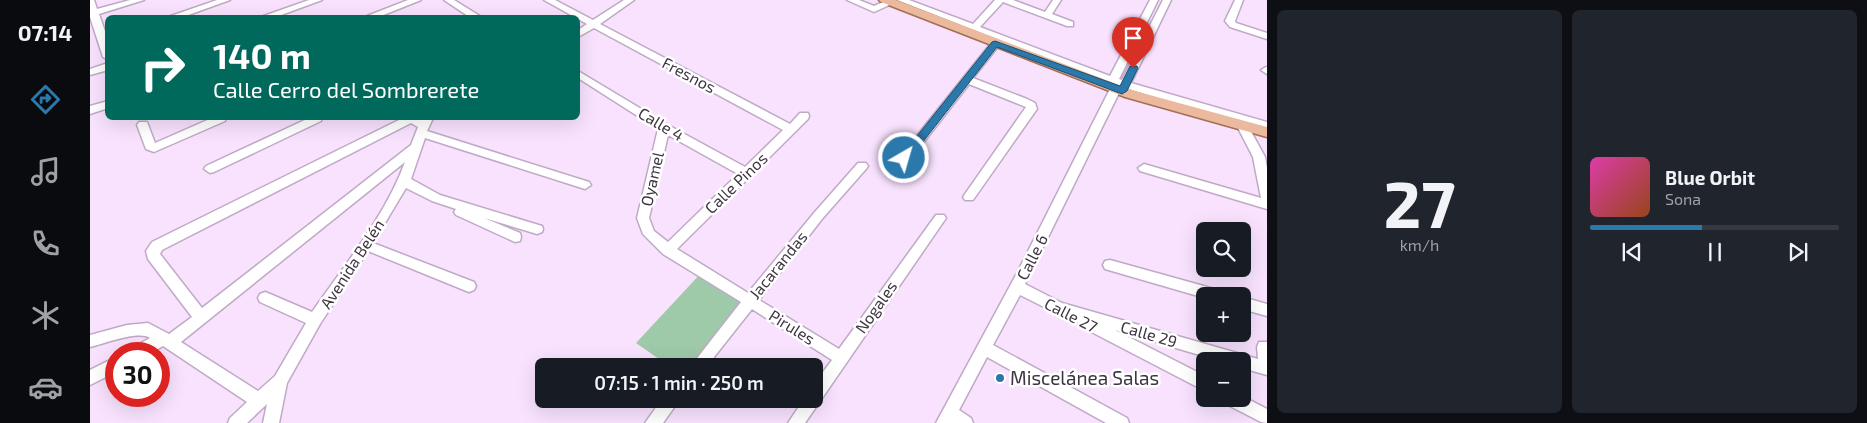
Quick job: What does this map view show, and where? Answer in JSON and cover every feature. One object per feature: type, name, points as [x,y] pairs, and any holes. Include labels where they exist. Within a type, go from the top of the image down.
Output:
[{"type":"main road","points":[[906,0],[1118,85],[1267,122]]},
{"type":"main road","points":[[892,1],[995,44],[1243,126],[1267,129]]},
{"type":"street","points":[[92,14],[140,0]]},
{"type":"street","points":[[179,15],[226,0]]},
{"type":"street","points":[[271,15],[318,0]]},
{"type":"street","points":[[374,15],[417,0]]},
{"type":"street","points":[[448,0],[474,15]]},
{"type":"street","name":"Fresnos","points":[[548,0],[578,15]]},
{"type":"street","points":[[580,32],[616,0]]},
{"type":"street","points":[[580,25],[592,22],[630,0]]},
{"type":"street","points":[[851,0],[874,9],[892,1],[997,42],[1118,85],[1184,107],[1267,129]]},
{"type":"street","points":[[975,27],[1000,0]]},
{"type":"street","points":[[1005,0],[1070,24]]},
{"type":"street","points":[[1047,15],[1057,0]]},
{"type":"street","points":[[1118,85],[1154,0]]},
{"type":"street","points":[[1118,85],[1167,0]]},
{"type":"street","points":[[1239,0],[1230,21],[1233,25],[1267,36]]},
{"type":"street","points":[[90,1],[92,14],[104,38],[90,42]]},
{"type":"street","name":"Fresnos","points":[[580,16],[791,129]]},
{"type":"street","points":[[904,158],[995,44]]},
{"type":"street","points":[[90,72],[105,67]]},
{"type":"street","name":"Calle 4","points":[[580,75],[664,128],[745,173]]},
{"type":"street","points":[[966,79],[1023,101],[1031,105],[1032,110],[969,197]]},
{"type":"street","name":"Calle 6","points":[[947,418],[1017,287],[1118,85]]},
{"type":"street","points":[[90,110],[105,105]]},
{"type":"street","name":"Calle Pinos","points":[[668,250],[804,116]]},
{"type":"street","points":[[143,125],[150,146],[154,148],[217,120]]},
{"type":"street","points":[[210,169],[314,120]]},
{"type":"street","points":[[201,318],[153,255],[156,246],[407,120]]},
{"type":"street","points":[[413,120],[423,131],[585,185]]},
{"type":"street","points":[[1243,126],[1259,157],[1267,199]]},
{"type":"street","name":"Oyamel","points":[[664,128],[643,218],[649,234],[668,250]]},
{"type":"street","points":[[166,341],[201,318],[423,131]]},
{"type":"street","name":"Avenida Belén","points":[[236,423],[280,381],[315,320],[365,245],[404,181],[423,131]]},
{"type":"street","name":"Jacarandas","points":[[704,358],[818,216],[862,166]]},
{"type":"street","points":[[1144,168],[1267,204]]},
{"type":"street","points":[[404,181],[466,215],[515,237]]},
{"type":"street","points":[[436,198],[537,229]]},
{"type":"street","name":"Nogales","points":[[823,383],[940,218]]},
{"type":"street","points":[[365,245],[469,286]]},
{"type":"street","name":"Pirules","points":[[668,250],[840,357]]},
{"type":"street","points":[[1110,265],[1196,290]]},
{"type":"street","name":"Calle 27","points":[[1017,287],[1196,379]]},
{"type":"street","points":[[266,298],[315,320]]},
{"type":"street","points":[[1251,306],[1267,310]]},
{"type":"street","name":"Calle 29","points":[[1059,308],[1267,368]]},
{"type":"street","points":[[90,341],[138,329],[148,329],[260,401]]},
{"type":"street","points":[[1264,347],[1267,368]]},
{"type":"street","points":[[985,348],[1121,423]]},
{"type":"street","points":[[90,377],[105,370]]},
{"type":"street","points":[[270,423],[280,381]]},
{"type":"street","points":[[1248,407],[1267,417]]},
{"type":"street","points":[[653,423],[665,408]]},
{"type":"street","name":"Nogales","points":[[796,423],[806,408]]},
{"type":"street","points":[[947,418],[965,423]]},
{"type":"green space","points":[[703,271],[750,299],[701,358],[658,358],[636,343]]},
{"type":"place","name":"Miscelánea Salas","points":[[1000,378]]},
{"type":"route","points":[[904,158],[995,44],[1122,91],[1133,68]]}]
